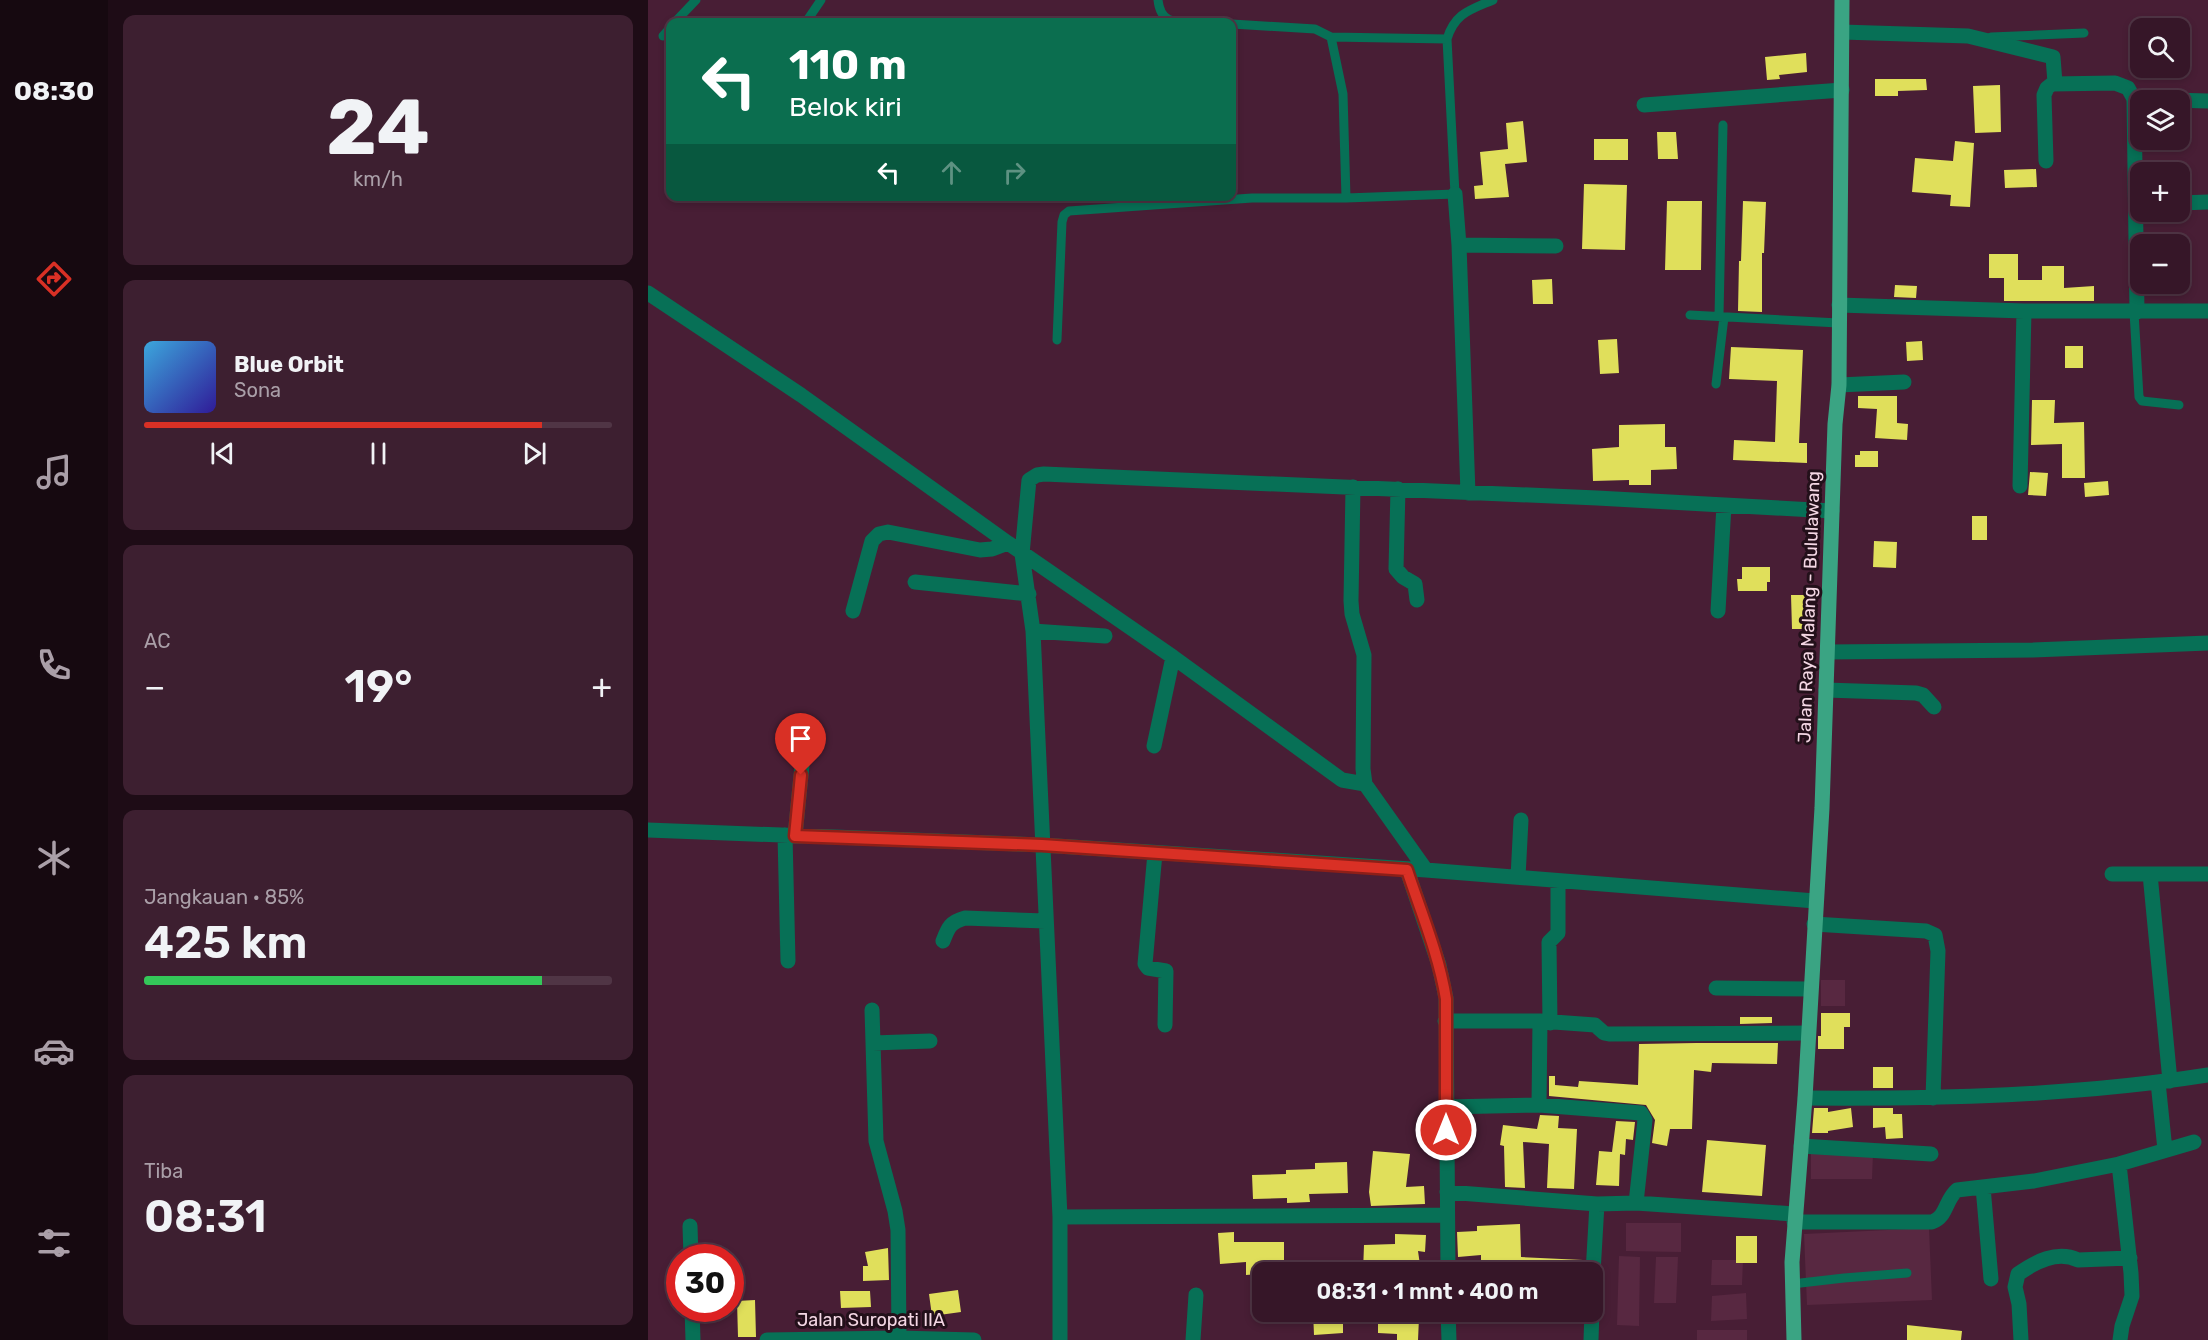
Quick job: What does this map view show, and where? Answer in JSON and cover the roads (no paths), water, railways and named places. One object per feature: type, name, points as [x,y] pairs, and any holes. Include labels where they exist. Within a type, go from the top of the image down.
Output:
[{"type":"main road","name":"Jalan Raya Malang - Bululawang","points":[[1794,1340],[1792,1284],[1794,1218],[1805,1098],[1822,808],[1835,424],[1839,385],[1842,0]]},
{"type":"street","points":[[1842,32],[1968,36],[2053,57],[2055,83]]},
{"type":"street","points":[[2046,161],[2044,95],[2046,88],[2055,83],[2115,83],[2128,88],[2130,92]]},
{"type":"street","points":[[1644,105],[1842,90]]},
{"type":"street","points":[[2190,101],[2208,101]]},
{"type":"street","points":[[1455,194],[1468,494]]},
{"type":"street","points":[[2190,203],[2208,202]]},
{"type":"street","points":[[2135,312],[2138,222]]},
{"type":"street","points":[[1459,245],[1556,246]]},
{"type":"street","points":[[648,292],[801,395],[1022,554],[1173,657],[1342,780],[1365,784]]},
{"type":"street","points":[[1839,305],[2024,311],[2208,311]]},
{"type":"street","points":[[2020,486],[2024,311]]},
{"type":"street","points":[[1839,385],[1904,382]]},
{"type":"street","points":[[1060,1340],[1060,1216],[1033,631],[1022,554],[1029,480],[1037,475],[1353,487],[1832,511]]},
{"type":"street","points":[[1353,487],[1351,601],[1352,614],[1364,655],[1363,769],[1365,784],[1426,870]]},
{"type":"street","points":[[1398,489],[1396,569],[1403,577],[1415,584],[1417,600]]},
{"type":"street","points":[[1718,611],[1724,505]]},
{"type":"street","points":[[854,611],[872,541],[879,534],[888,532],[980,550],[992,549],[1008,543]]},
{"type":"street","points":[[915,582],[1029,594]]},
{"type":"street","points":[[1033,631],[1105,636]]},
{"type":"street","points":[[1828,652],[2032,650],[2208,643]]},
{"type":"street","points":[[1154,746],[1173,657]]},
{"type":"street","points":[[1826,690],[1923,694],[1934,707]]},
{"type":"street","points":[[788,961],[790,835],[803,754]]},
{"type":"street","points":[[1518,877],[1521,820]]},
{"type":"street","points":[[648,830],[1042,845],[1426,870],[1815,901]]},
{"type":"street","points":[[1155,853],[1145,963],[1148,968],[1166,971],[1165,1024]]},
{"type":"street","points":[[1407,870],[1439,965],[1446,999],[1448,1262]]},
{"type":"street","points":[[2112,873],[2208,874]]},
{"type":"street","points":[[2150,874],[2164,1082],[2165,1150]]},
{"type":"street","points":[[1539,1105],[1549,942],[1558,933],[1558,882]]},
{"type":"street","points":[[943,941],[949,926],[954,921],[964,918],[1046,921]]},
{"type":"street","points":[[1814,924],[1926,931],[1935,935],[1938,951],[1933,1098]]},
{"type":"street","points":[[1716,988],[1810,989]]},
{"type":"street","points":[[872,1010],[876,1141],[898,1230],[899,1338]]},
{"type":"street","points":[[1445,1021],[1595,1025],[1604,1034],[1808,1032]]},
{"type":"street","points":[[873,1043],[930,1041]]},
{"type":"street","points":[[1805,1098],[2001,1096],[2164,1082],[2208,1075]]},
{"type":"street","points":[[1446,1107],[1539,1105],[1643,1114],[1645,1120],[1636,1203]]},
{"type":"street","points":[[1447,1192],[1597,1204],[1636,1203],[1794,1218],[1932,1222],[1942,1216],[1951,1195],[1957,1190],[2034,1182],[2119,1164],[2194,1142]]},
{"type":"street","points":[[1801,1146],[1932,1154]]},
{"type":"street","points":[[2119,1164],[2132,1296],[2121,1326],[2120,1340]]},
{"type":"street","points":[[1983,1187],[1991,1279]]},
{"type":"street","points":[[1594,1262],[1597,1204]]},
{"type":"street","points":[[1060,1216],[1446,1215]]},
{"type":"street","points":[[690,1226],[691,1244]]},
{"type":"street","points":[[2020,1340],[2019,1304],[2015,1287],[2018,1274],[2046,1258],[2071,1256],[2078,1260],[2130,1258]]},
{"type":"street","points":[[1192,1340],[1196,1295]]},
{"type":"street","points":[[692,1322],[693,1340]]},
{"type":"street","points":[[1448,1322],[1449,1340]]},
{"type":"street","points":[[1591,1340],[1592,1322]]},
{"type":"street","name":"Jalan Suropati IIA","points":[[767,1340],[899,1338],[974,1340]]},
{"type":"lane","points":[[679,18],[696,0]]},
{"type":"lane","points":[[809,18],[821,0]]},
{"type":"lane","points":[[1158,0],[1160,12],[1165,18]]},
{"type":"lane","points":[[1236,199],[1455,194],[1447,39],[1451,26],[1457,18],[1493,0]]},
{"type":"lane","points":[[1236,24],[1315,30],[1331,37],[1447,39]]},
{"type":"lane","points":[[663,36],[666,32]]},
{"type":"lane","points":[[1968,36],[2006,37],[2084,33]]},
{"type":"lane","points":[[1331,37],[1343,94],[1346,198]]},
{"type":"lane","points":[[1716,384],[1721,316],[1723,125]]},
{"type":"lane","points":[[1057,340],[1064,215],[1069,211],[1210,201]]},
{"type":"lane","points":[[2135,312],[2139,397],[2142,401],[2179,405]]},
{"type":"lane","points":[[1690,315],[1838,323]]},
{"type":"lane","points":[[1792,1284],[1906,1273]]}]
